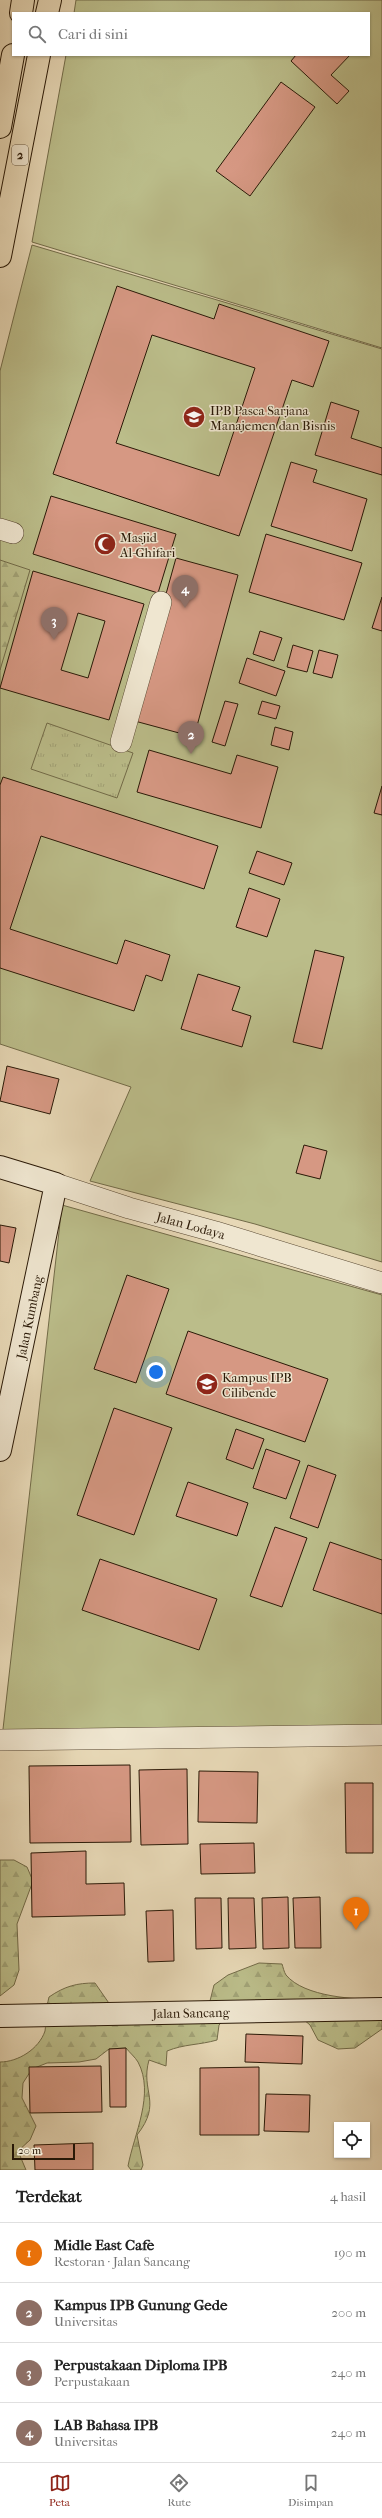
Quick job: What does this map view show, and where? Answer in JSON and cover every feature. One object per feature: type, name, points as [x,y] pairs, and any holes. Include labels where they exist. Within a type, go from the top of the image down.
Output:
[{"type":"highway","points":[[21,12],[23,0]]},
{"type":"highway","points":[[47,12],[50,0]]},
{"type":"highway","points":[[0,127],[13,56]]},
{"type":"highway","name":"2","points":[[0,255],[39,56]]},
{"type":"street","points":[[121,742],[161,602]]},
{"type":"street","name":"Jalan Lodaya","points":[[0,1167],[129,1208],[216,1232],[382,1284]]},
{"type":"street","name":"Jalan Kumbang","points":[[0,1450],[56,1184]]},
{"type":"street","points":[[0,1740],[382,1735]]},
{"type":"street","name":"Jalan Sancang","points":[[0,2016],[382,2010]]},
{"type":"green space","points":[[76,0],[382,0],[382,348],[32,242],[66,56],[370,56],[370,12],[74,12]]},
{"type":"green space","points":[[32,245],[382,349],[382,1262],[255,1224],[90,1181],[131,1087],[0,1044],[0,371]]},
{"type":"green space","points":[[0,560],[30,570],[0,670]]},
{"type":"green space","points":[[47,723],[133,753],[117,798],[31,769]]},
{"type":"green space","name":"Kampus IPB Cilibende","points":[[62,1205],[382,1295],[382,1725],[2,1738]]},
{"type":"green space","points":[[0,1860],[14,1860],[27,1867],[33,1881],[17,1924],[19,1970],[14,1985],[0,1996]]},
{"type":"green space","points":[[259,1963],[282,1964],[286,1975],[294,1982],[317,1993],[345,1998],[382,1999],[382,2029],[355,2048],[338,2049],[318,2040],[310,2025],[296,2013],[231,2013],[219,2025],[217,2040],[167,2051],[166,2066],[149,2060],[147,2081],[150,2105],[149,2114],[145,2124],[137,2135],[143,2165],[141,2170],[131,2170],[128,2166],[144,2101],[143,2074],[134,2057],[126,2048],[109,2049],[96,2059],[79,2062],[47,2063],[32,2069],[23,2083],[22,2098],[36,2126],[30,2140],[18,2151],[26,2170],[0,2170],[0,2062],[14,2060],[21,2057],[33,2049],[42,2038],[45,2031],[45,2013],[49,1997],[60,1990],[71,1986],[95,1983],[113,2009],[200,2014],[210,2001],[214,1985],[228,1975]]},
{"type":"building","points":[[295,56],[349,56],[331,75],[349,91],[337,104],[291,61]]},
{"type":"building","points":[[281,82],[315,107],[250,196],[216,171]]},
{"type":"building","points":[[117,286],[214,319],[219,304],[329,341],[313,387],[292,380],[239,536],[53,474]],"holes":[[[152,335],[255,368],[219,476],[116,443]]]},
{"type":"building","points":[[331,402],[359,411],[351,438],[382,448],[382,475],[315,455]]},
{"type":"building","points":[[291,462],[317,470],[313,482],[367,499],[352,551],[271,526]]},
{"type":"building","name":"Masjid Al-Ghifari","points":[[51,496],[176,534],[158,593],[33,554]]},
{"type":"building","points":[[266,534],[362,563],[344,620],[249,592]]},
{"type":"building","points":[[176,558],[238,575],[194,737],[131,720]]},
{"type":"building","points":[[33,571],[144,604],[109,720],[0,688]],"holes":[[[78,613],[105,621],[88,678],[61,670]]]},
{"type":"building","points":[[382,597],[382,631],[372,628]]},
{"type":"building","points":[[260,631],[282,638],[274,661],[253,654]]},
{"type":"building","points":[[293,645],[313,651],[307,672],[287,667]]},
{"type":"building","points":[[319,650],[338,655],[332,678],[313,673]]},
{"type":"building","points":[[247,658],[285,671],[276,696],[239,683]]},
{"type":"building","points":[[225,701],[238,704],[225,746],[212,742]]},
{"type":"building","points":[[262,701],[280,706],[276,719],[258,714]]},
{"type":"building","points":[[275,727],[293,732],[289,750],[271,745]]},
{"type":"building","points":[[149,750],[231,774],[237,755],[278,767],[261,828],[137,792]]},
{"type":"building","points":[[3,777],[218,846],[204,889],[41,836],[10,929],[117,964],[125,940],[170,955],[162,981],[146,975],[134,1011],[0,968],[0,785]]},
{"type":"building","points":[[382,786],[382,815],[374,813]]},
{"type":"building","points":[[257,851],[292,863],[284,885],[249,873]]},
{"type":"building","points":[[249,888],[280,899],[267,937],[236,927]]},
{"type":"building","points":[[315,950],[344,957],[322,1049],[293,1042]]},
{"type":"building","points":[[198,974],[240,987],[232,1010],[251,1016],[242,1047],[181,1029]]},
{"type":"building","points":[[7,1066],[59,1079],[50,1114],[0,1101]]},
{"type":"building","points":[[304,1145],[327,1151],[320,1179],[296,1173]]},
{"type":"building","points":[[0,1225],[16,1228],[9,1263],[0,1261]]},
{"type":"building","points":[[127,1275],[169,1289],[136,1383],[94,1369]]},
{"type":"building","points":[[188,1331],[328,1379],[305,1442],[166,1394]]},
{"type":"building","points":[[114,1408],[172,1428],[134,1535],[77,1515]]},
{"type":"building","points":[[236,1429],[264,1439],[253,1469],[226,1459]]},
{"type":"building","points":[[266,1449],[300,1461],[286,1499],[253,1488]]},
{"type":"building","points":[[308,1465],[336,1475],[318,1528],[290,1518]]},
{"type":"building","points":[[188,1482],[248,1503],[237,1536],[176,1516]]},
{"type":"building","points":[[275,1527],[307,1538],[282,1607],[250,1596]]},
{"type":"building","points":[[330,1542],[382,1560],[382,1614],[313,1590]]},
{"type":"building","points":[[100,1559],[217,1599],[199,1650],[82,1610]]},
{"type":"building","points":[[130,1765],[131,1842],[30,1843],[29,1766]]},
{"type":"building","points":[[187,1769],[188,1844],[141,1845],[139,1770]]},
{"type":"building","points":[[199,1771],[258,1772],[257,1823],[198,1822]]},
{"type":"building","points":[[345,1783],[373,1783],[373,1853],[346,1853]]},
{"type":"building","points":[[254,1843],[255,1873],[201,1874],[200,1844]]},
{"type":"building","points":[[86,1851],[86,1884],[124,1883],[125,1915],[32,1917],[31,1853]]},
{"type":"building","points":[[288,1897],[289,1948],[263,1949],[262,1898]]},
{"type":"building","points":[[320,1897],[321,1948],[295,1948],[293,1898]]},
{"type":"building","points":[[195,1898],[221,1898],[222,1948],[196,1949]]},
{"type":"building","points":[[228,1898],[254,1898],[256,1948],[229,1949]]},
{"type":"building","points":[[173,1910],[174,1961],[148,1962],[146,1911]]},
{"type":"building","points":[[246,2034],[303,2036],[302,2064],[245,2062]]},
{"type":"building","points":[[126,2048],[126,2107],[110,2107],[109,2049]]},
{"type":"building","points":[[101,2066],[102,2112],[30,2113],[29,2067]]},
{"type":"building","points":[[259,2067],[259,2135],[200,2135],[200,2068]]},
{"type":"building","points":[[266,2094],[310,2095],[309,2132],[264,2131]]},
{"type":"building","points":[[93,2143],[93,2170],[35,2170],[34,2145]]},
{"type":"place","name":"IPB Pasca Sarjana Manajemen dan Bisnis","points":[[194,417]]},
{"type":"place","name":"Masjid Al-Ghifari","points":[[105,544]]},
{"type":"place","name":"LAB Bahasa IPB","points":[[185,608]]},
{"type":"place","name":"Perpustakaan Diploma IPB","points":[[54,640]]},
{"type":"place","name":"Kampus IPB Gunung Gede","points":[[191,754]]},
{"type":"place","name":"Kampus IPB Cilibende","points":[[207,1384]]},
{"type":"place","name":"Midle East Cafe","points":[[356,1930]]}]
